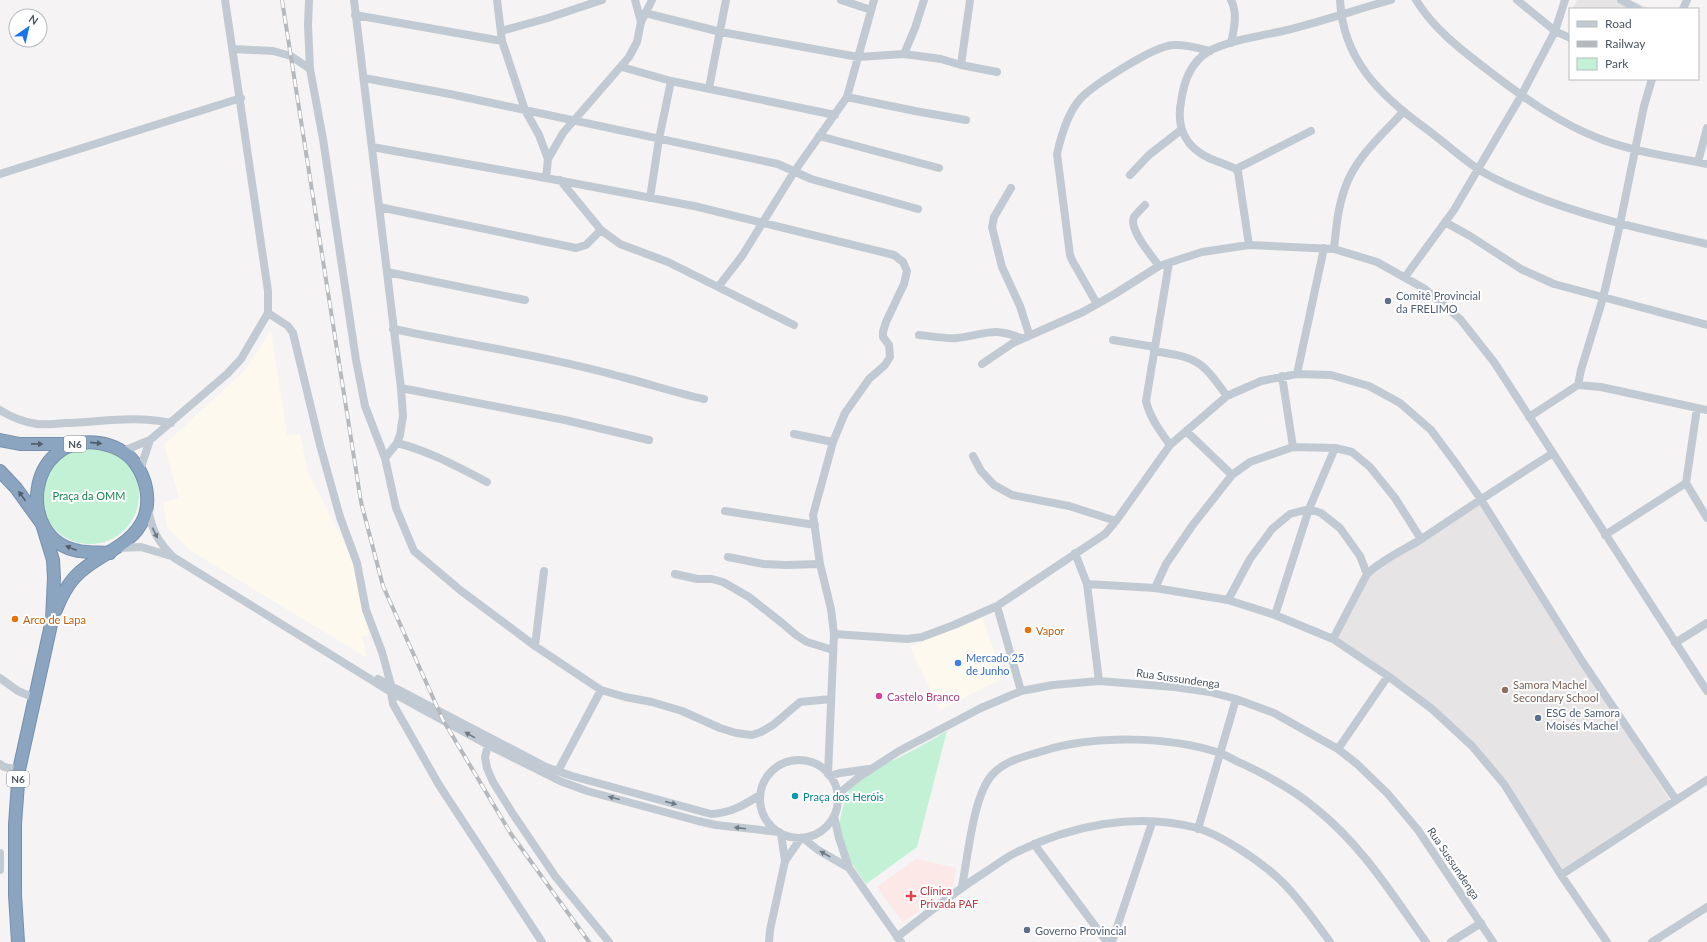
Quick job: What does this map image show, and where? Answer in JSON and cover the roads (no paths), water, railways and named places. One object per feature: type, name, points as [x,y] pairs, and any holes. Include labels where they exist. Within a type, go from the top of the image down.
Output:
[{"type":"highway","name":"N6","points":[[0,440],[20,444],[73,444],[90,442],[107,444],[123,451],[132,459],[140,470],[146,486],[147,504],[144,517],[137,530],[128,540],[84,568],[63,593],[52,620]]},
{"type":"highway","name":"N6","points":[[18,942],[15,895],[15,824],[19,770],[52,620],[54,578],[53,560],[38,508],[36,492],[40,477],[48,463],[59,452],[73,444]]},
{"type":"highway","name":"N6","points":[[0,471],[16,488],[42,524],[56,540],[67,547],[79,551],[113,550]]},
{"type":"street","points":[[123,451],[150,440],[227,374],[241,359],[268,313],[268,291],[226,0]]},
{"type":"street","points":[[309,0],[308,26],[310,69],[323,139],[355,353],[365,406],[385,458],[396,508],[414,551],[460,590],[535,646],[601,690],[625,698],[652,702],[682,711],[720,728],[736,733],[752,735],[773,725],[800,702],[831,699]]},
{"type":"street","points":[[354,0],[401,388],[403,416],[397,443],[385,458]]},
{"type":"street","points":[[497,0],[502,41],[525,110],[539,135],[548,159]]},
{"type":"street","points":[[501,31],[548,18],[602,0]]},
{"type":"street","points":[[635,0],[641,22]]},
{"type":"street","points":[[546,178],[548,159],[563,133],[622,67],[629,57],[637,42],[641,22],[652,0]]},
{"type":"street","points":[[709,88],[726,0]]},
{"type":"street","points":[[841,0],[871,10]]},
{"type":"street","points":[[718,288],[742,256],[794,172],[847,97],[874,0]]},
{"type":"street","points":[[904,54],[915,28],[924,0]]},
{"type":"street","points":[[961,65],[970,0]]},
{"type":"street","points":[[1230,43],[1235,23],[1234,6],[1231,0]]},
{"type":"street","points":[[1340,0],[1341,16],[1345,31],[1363,71],[1377,88],[1403,112],[1478,170],[1510,186],[1557,205],[1620,224],[1707,244]]},
{"type":"street","points":[[1249,246],[1238,172],[1236,169],[1209,158],[1194,148],[1181,130],[1180,106],[1183,85],[1187,74],[1197,62],[1210,51],[1230,43],[1341,16],[1391,0]]},
{"type":"street","points":[[1416,0],[1423,12],[1438,30],[1521,96],[1574,127],[1604,140],[1636,150],[1707,164]]},
{"type":"street","points":[[1517,0],[1555,31],[1569,38]]},
{"type":"street","points":[[1405,277],[1445,222],[1478,170],[1521,96],[1555,31],[1565,0]]},
{"type":"street","points":[[1621,0],[1636,8]]},
{"type":"street","points":[[645,13],[721,32],[858,57],[904,54],[941,59],[961,65],[997,72]]},
{"type":"street","points":[[355,14],[502,41]]},
{"type":"street","points":[[1097,304],[1074,265],[1070,255],[1057,154],[1060,140],[1069,118],[1081,98],[1141,57],[1161,47],[1186,45],[1210,51]]},
{"type":"street","points":[[233,49],[273,51],[291,56],[310,69]]},
{"type":"street","points":[[622,67],[671,81],[835,115]]},
{"type":"street","points":[[364,78],[574,120],[778,164],[811,179],[918,209]]},
{"type":"street","points":[[1578,385],[1580,370],[1603,298],[1636,150],[1644,106],[1652,80]]},
{"type":"street","points":[[650,198],[659,139],[671,81]]},
{"type":"street","points":[[847,97],[966,120]]},
{"type":"street","points":[[0,174],[241,98]]},
{"type":"street","points":[[1334,249],[1339,211],[1345,188],[1354,168],[1374,142],[1403,112]]},
{"type":"street","points":[[1698,162],[1707,128]]},
{"type":"street","points":[[1130,174],[1148,155],[1181,130]]},
{"type":"street","points":[[1236,169],[1311,132]]},
{"type":"street","points":[[819,136],[940,168]]},
{"type":"street","points":[[372,147],[560,180],[694,206],[762,224],[894,255],[903,262],[907,271],[904,284],[886,322],[883,332],[883,337],[889,345],[890,357],[885,365],[869,379],[845,413],[833,442],[813,515],[820,564],[831,610],[834,634],[829,775]]},
{"type":"street","points":[[560,180],[601,230],[620,244],[668,262],[794,325]]},
{"type":"street","points":[[1011,188],[994,217],[992,227],[1002,267],[1020,306],[1030,334]]},
{"type":"street","points":[[1145,205],[1134,218],[1132,224],[1138,237],[1159,266]]},
{"type":"street","points":[[379,207],[576,248],[586,245],[601,230]]},
{"type":"street","points":[[1445,222],[1528,272],[1554,284],[1707,325]]},
{"type":"street","points":[[982,364],[1021,338],[1083,312],[1159,266],[1202,252],[1249,246],[1324,248],[1334,249],[1377,262],[1425,289],[1460,319],[1494,362],[1707,691]]},
{"type":"street","points":[[1297,374],[1324,248]]},
{"type":"street","points":[[1169,263],[1146,401],[1148,411],[1170,445]]},
{"type":"street","points":[[387,272],[524,300]]},
{"type":"street","points":[[268,313],[288,326],[293,333],[334,496],[357,563],[366,610],[382,652],[393,704],[439,785],[542,942]]},
{"type":"street","points":[[393,329],[569,364],[622,377],[664,390],[704,399]]},
{"type":"street","points":[[919,335],[957,338],[994,331],[1007,332],[1021,338]]},
{"type":"street","points":[[1113,340],[1193,359],[1202,364],[1210,372],[1227,396]]},
{"type":"street","points":[[834,634],[907,640],[922,637],[954,625],[997,606],[1104,534],[1116,521],[1170,445],[1227,396],[1260,381],[1282,376],[1297,374],[1331,375],[1369,386],[1400,403],[1431,430],[1480,498],[1582,661],[1676,800]]},
{"type":"street","points":[[1282,376],[1293,447]]},
{"type":"street","points":[[1529,417],[1578,385],[1601,387],[1707,410]]},
{"type":"street","points":[[401,388],[565,420],[648,440]]},
{"type":"street","points":[[1697,408],[1686,483],[1707,518]]},
{"type":"street","points":[[0,410],[24,421],[38,424],[94,422],[133,418],[154,419],[171,423]]},
{"type":"street","points":[[1186,431],[1232,475]]},
{"type":"street","points":[[794,434],[833,442]]},
{"type":"street","points":[[140,470],[150,440]]},
{"type":"street","points":[[397,443],[416,448],[437,457],[487,482]]},
{"type":"street","points":[[1155,588],[1166,564],[1192,526],[1232,475],[1250,462],[1293,447],[1335,448],[1352,452],[1370,467],[1395,498],[1421,539]]},
{"type":"street","points":[[1275,614],[1309,509],[1335,448]]},
{"type":"street","points":[[1333,639],[1367,574],[1374,568],[1421,539],[1480,498],[1553,453]]},
{"type":"street","points":[[973,456],[981,471],[994,485],[1012,494],[1069,506],[1116,521]]},
{"type":"street","points":[[1605,535],[1686,483]]},
{"type":"street","points":[[147,504],[151,526],[156,538],[173,557]]},
{"type":"street","points":[[1228,600],[1250,559],[1272,529],[1290,514],[1309,509],[1320,513],[1340,528],[1360,556],[1367,574]]},
{"type":"street","points":[[725,511],[815,525]]},
{"type":"street","points":[[113,550],[141,547],[173,557],[353,668],[488,745],[560,781],[587,791],[716,825],[780,833],[791,837],[802,838],[816,834],[826,827],[834,816],[837,808],[837,795],[833,782],[829,775],[818,766],[806,761],[793,761],[781,765],[771,772],[763,783],[760,795],[762,813],[766,820],[780,833],[785,860],[770,930],[769,942]]},
{"type":"street","points":[[1075,553],[1087,584],[1099,680]]},
{"type":"street","points":[[728,557],[764,564],[820,564]]},
{"type":"street","points":[[535,646],[544,571]]},
{"type":"street","points":[[675,574],[697,579],[712,579],[723,582],[749,597],[796,636],[807,642],[833,650]]},
{"type":"street","points":[[1087,584],[1155,588],[1228,600],[1275,614],[1333,639],[1388,676],[1432,709],[1472,746],[1504,784],[1561,875],[1607,942]]},
{"type":"street","points":[[997,606],[1020,691]]},
{"type":"street","points":[[1675,643],[1707,623]]},
{"type":"street","points":[[1338,749],[1388,676]]},
{"type":"street","points":[[0,678],[18,690],[35,698]]},
{"type":"street","name":"Rua Sussundenga","points":[[837,795],[855,779],[910,745],[975,711],[1020,691],[1053,685],[1099,680],[1210,692],[1236,699],[1274,713],[1338,749],[1357,764],[1388,794],[1418,830],[1493,942]]},
{"type":"street","points":[[391,689],[524,756],[558,771],[712,814],[733,811],[760,795]]},
{"type":"street","points":[[558,771],[601,690]]},
{"type":"street","points":[[1198,829],[1236,699]]},
{"type":"street","points":[[962,886],[980,799],[990,776],[1003,764],[1061,745],[1108,741],[1145,740],[1188,746],[1220,754],[1284,785],[1314,806],[1342,830],[1369,861],[1426,942]]},
{"type":"street","points":[[488,745],[485,757],[487,768],[493,782],[513,814],[556,876],[609,942]]},
{"type":"street","points":[[0,775],[2,766],[19,770]]},
{"type":"street","name":"Rua Sussundenga","points":[[829,775],[870,769]]},
{"type":"street","points":[[1561,875],[1707,780]]},
{"type":"street","points":[[834,816],[838,838],[849,868],[899,939],[962,886],[1013,854],[1050,836],[1090,825],[1128,822],[1170,824],[1198,829],[1234,845],[1264,866],[1287,887],[1330,942]]},
{"type":"street","points":[[1112,942],[1152,823]]},
{"type":"street","points":[[785,860],[802,838]]},
{"type":"street","points":[[802,838],[818,850],[849,868]]},
{"type":"street","points":[[1034,844],[1107,942]]},
{"type":"street","points":[[0,853],[0,870]]},
{"type":"street","points":[[1652,942],[1707,907]]},
{"type":"street","points":[[1451,942],[1481,923]]},
{"type":"railway","points":[[282,0],[361,502],[383,586],[443,720],[511,834],[589,942]]},
{"type":"place","name":"Comitê Provincial da FRELIMO","points":[[1388,301]]},
{"type":"place","name":"Arco de Lapa","points":[[15,619]]},
{"type":"place","name":"Vapor","points":[[1028,630]]},
{"type":"place","name":"Mercado 25 de Junho","points":[[958,663]]},
{"type":"place","name":"Samora Machel Secondary School","points":[[1505,690]]},
{"type":"place","name":"Castelo Branco","points":[[879,696]]},
{"type":"place","name":"ESG de Samora Moisés Machel","points":[[1538,718]]},
{"type":"place","name":"Praça dos Heróis","points":[[795,796]]},
{"type":"place","name":"Clínica Privada PAF","points":[[911,896]]},
{"type":"place","name":"Governo Provincial","points":[[1027,930]]},
{"type":"park label","name":"Praça da OMM","points":[[89,495]]}]
